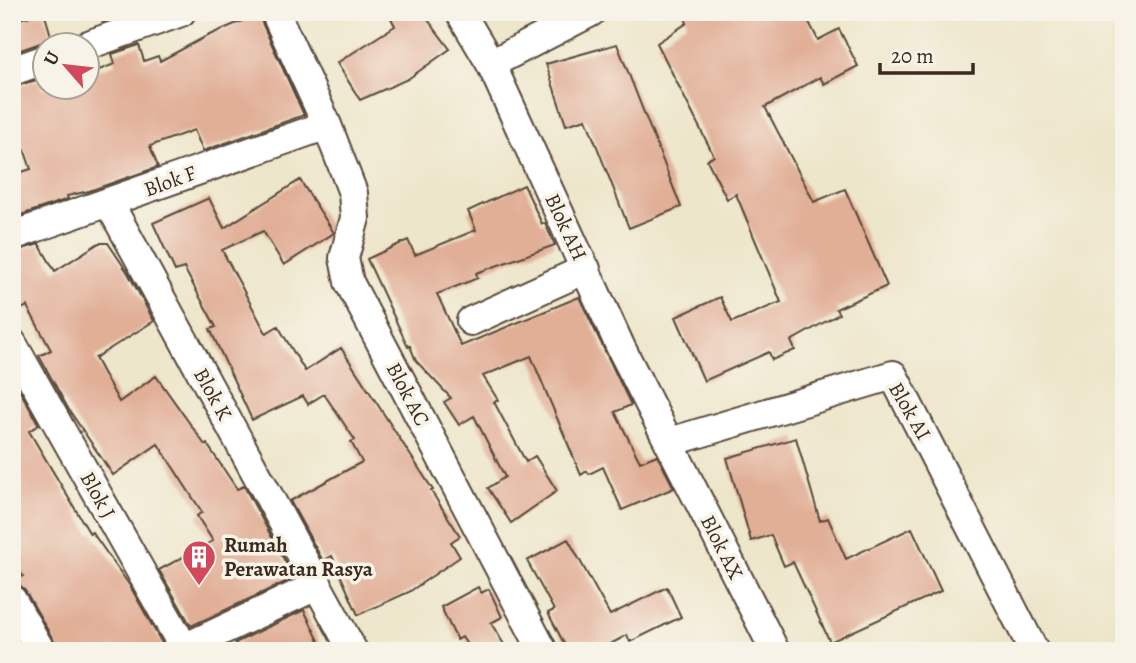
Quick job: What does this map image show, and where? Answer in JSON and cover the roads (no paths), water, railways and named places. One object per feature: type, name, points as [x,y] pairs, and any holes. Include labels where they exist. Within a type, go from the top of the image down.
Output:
[{"type":"street","points":[[102,40],[181,12]]},
{"type":"street","name":"Blok AC","points":[[275,12],[327,125],[353,193],[355,218],[344,258],[349,282],[543,651]]},
{"type":"street","name":"Blok AH","points":[[460,12],[491,64],[621,348],[670,442]]},
{"type":"street","points":[[491,64],[591,12]]},
{"type":"street","points":[[12,71],[32,64]]},
{"type":"street","name":"Blok F","points":[[12,236],[327,125]]},
{"type":"street","name":"Blok K","points":[[109,202],[353,651]]},
{"type":"street","points":[[471,321],[586,269]]},
{"type":"street","name":"Blok J","points":[[12,343],[181,649]]},
{"type":"street","name":"Blok AI","points":[[670,442],[893,374],[1034,651]]},
{"type":"street","name":"Blok AX","points":[[670,442],[775,651]]},
{"type":"street","points":[[181,649],[318,585]]},
{"type":"street","points":[[12,600],[41,651]]},
{"type":"place","name":"Rumah Perawatan Rasya","points":[[199,587]]}]
